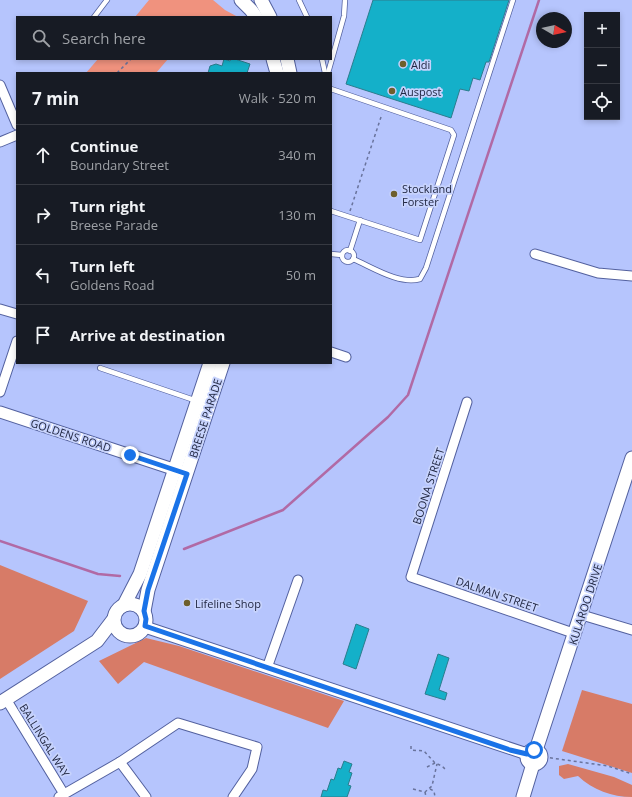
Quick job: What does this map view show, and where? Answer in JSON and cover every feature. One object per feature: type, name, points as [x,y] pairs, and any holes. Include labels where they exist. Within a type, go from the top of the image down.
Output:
[{"type":"main road","points":[[241,0],[252,10],[255,16]]},
{"type":"main road","points":[[261,0],[269,16]]},
{"type":"main road","points":[[273,60],[277,72]]},
{"type":"main road","points":[[287,60],[290,72]]},
{"type":"main road","name":"BREESE PARADE","points":[[144,611],[148,590],[180,472],[197,401],[210,364]]},
{"type":"main road","name":"BREESE PARADE","points":[[124,605],[140,574],[223,364]]},
{"type":"main road","name":"KULAROO DRIVE","points":[[523,797],[534,756],[630,476],[632,458]]},
{"type":"main road","points":[[3,701],[97,641],[113,620],[115,613],[124,605],[135,605],[144,611],[146,619],[143,631],[134,636],[124,636],[97,641]]},
{"type":"main road","points":[[113,620],[116,630],[124,636]]},
{"type":"street","points":[[0,85],[16,123]]},
{"type":"street","points":[[0,142],[16,135]]},
{"type":"street","points":[[535,254],[598,273],[632,276]]},
{"type":"street","points":[[0,309],[16,314]]},
{"type":"street","points":[[0,392],[16,344]]},
{"type":"street","points":[[332,352],[346,357]]},
{"type":"street","name":"BOONA STREET","points":[[411,577],[467,402]]},
{"type":"street","name":"GOLDENS ROAD","points":[[0,412],[180,472]]},
{"type":"street","name":"DALMAN STREET","points":[[411,577],[576,634]]},
{"type":"street","points":[[267,668],[298,580]]},
{"type":"street","points":[[582,615],[632,630]]},
{"type":"street","points":[[145,626],[534,756]]},
{"type":"street","name":"BALLINGAL WAY","points":[[3,701],[62,795]]},
{"type":"street","points":[[62,795],[120,762],[178,723],[257,747],[252,769],[233,797]]},
{"type":"street","points":[[120,762],[146,797]]},
{"type":"lane","points":[[95,16],[107,0]]},
{"type":"lane","points":[[299,0],[307,16]]},
{"type":"lane","points":[[332,54],[344,16],[345,0]]},
{"type":"lane","points":[[353,259],[394,277],[412,281],[420,279],[426,268],[513,0]]},
{"type":"lane","points":[[322,60],[326,72]]},
{"type":"lane","points":[[326,72],[330,60]]},
{"type":"lane","points":[[332,89],[453,131],[454,135],[420,240],[332,211]]},
{"type":"lane","points":[[350,251],[360,220]]},
{"type":"lane","points":[[342,255],[344,251],[350,251],[354,255],[353,259]]},
{"type":"lane","points":[[332,254],[342,255]]},
{"type":"lane","points":[[342,255],[345,262],[349,263],[353,259]]},
{"type":"lane","points":[[100,368],[197,401]]},
{"type":"path","points":[[118,72],[130,60]]},
{"type":"path","points":[[350,212],[383,112]]},
{"type":"path","points":[[410,746],[411,750],[424,751],[436,763],[444,767],[446,771]]},
{"type":"path","points":[[534,756],[601,764],[632,774]]},
{"type":"path","points":[[427,767],[436,763]]},
{"type":"path","points":[[413,789],[426,792],[430,789],[436,763]]},
{"type":"path","points":[[430,789],[434,791],[435,797]]},
{"type":"path","points":[[426,792],[426,797]]},
{"type":"shaded area","points":[[149,0],[213,0],[225,10],[236,16],[136,16]]},
{"type":"shaded area","points":[[97,60],[167,60],[157,72],[87,72]]},
{"type":"shaded area","points":[[0,565],[88,601],[74,631],[0,679]]},
{"type":"shaded area","points":[[146,638],[179,646],[344,701],[328,728],[144,662],[118,684],[99,661]]},
{"type":"shaded area","points":[[582,690],[632,704],[632,773],[562,751]]},
{"type":"shaded area","points":[[568,764],[614,777],[632,785],[632,797],[617,796],[603,792],[596,789],[578,776],[564,779],[559,775],[559,766]]},
{"type":"building","points":[[373,0],[509,0],[489,62],[486,62],[480,80],[473,78],[469,91],[460,89],[451,118],[346,84]]},
{"type":"building","points":[[224,60],[238,60],[250,64],[247,72],[208,72],[210,66],[216,64],[222,66]]},
{"type":"building","points":[[356,624],[369,629],[356,669],[343,664]]},
{"type":"building","points":[[438,654],[449,658],[439,690],[447,693],[445,700],[425,694]]},
{"type":"building","points":[[344,761],[352,764],[349,772],[352,773],[348,785],[351,786],[347,797],[321,797],[323,790],[327,791],[331,779],[334,780],[338,768],[341,769]]},
{"type":"waterway","points":[[184,549],[283,510],[388,417],[408,395],[539,0]]},
{"type":"waterway","points":[[0,541],[98,574],[120,576]]},
{"type":"place","name":"Aldi","points":[[403,64]]},
{"type":"place","name":"Auspost","points":[[392,91]]},
{"type":"place","name":"Stockland Forster","points":[[394,194]]},
{"type":"place","name":"Lifeline Shop","points":[[187,603]]},
{"type":"route","points":[[130,455],[187,474],[148,590],[144,611],[146,619],[145,626],[510,750],[527,754],[528,752],[534,750]]}]
